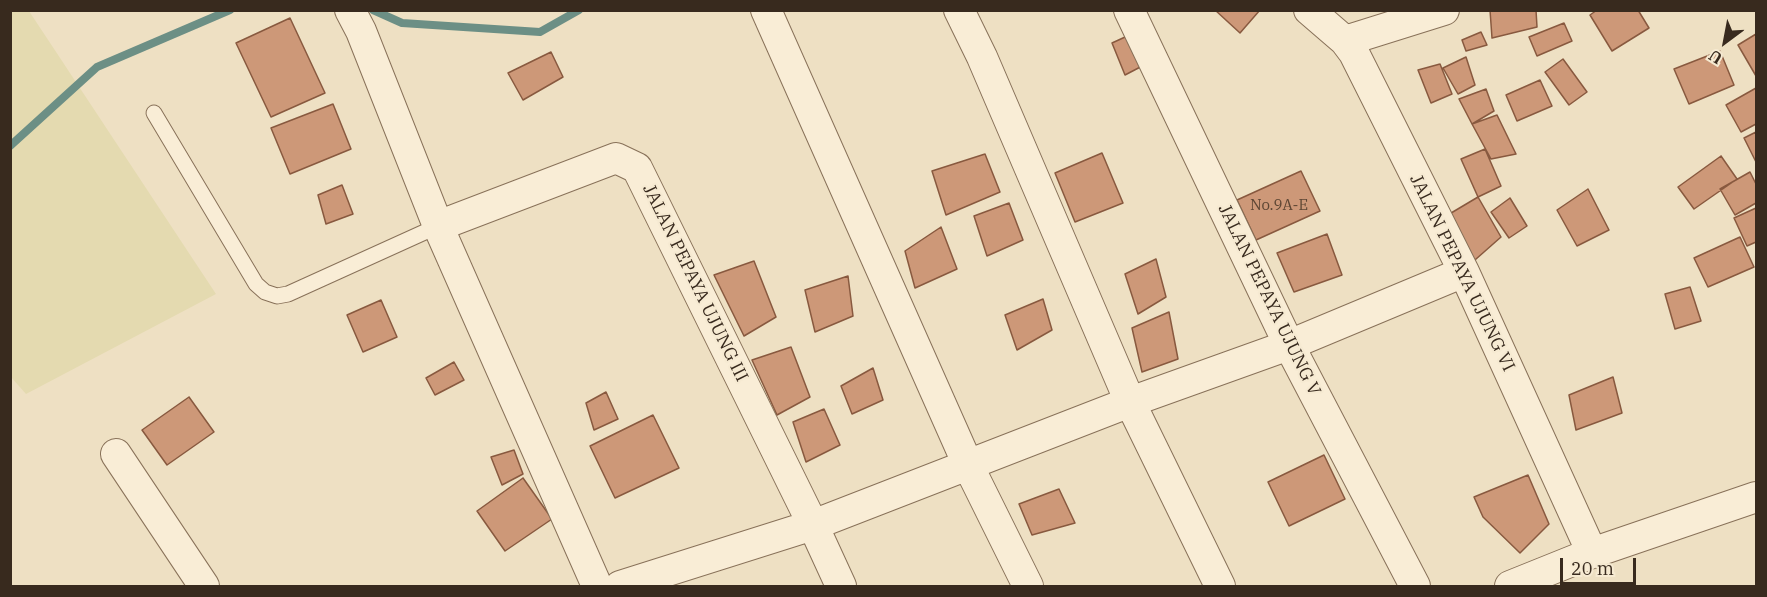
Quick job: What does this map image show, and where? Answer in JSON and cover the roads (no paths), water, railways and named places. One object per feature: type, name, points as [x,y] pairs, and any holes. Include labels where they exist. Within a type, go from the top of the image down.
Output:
[{"type":"street","points":[[766,10],[968,465],[1028,586]]},
{"type":"street","points":[[959,10],[982,57],[1130,402],[1220,586]]},
{"type":"street","name":"JALAN PEPAYA UJUNG V","points":[[1129,10],[1289,345],[1415,586]]},
{"type":"street","name":"JALAN PEPAYA UJUNG VI","points":[[1309,10],[1345,41],[1464,272],[1592,553]]},
{"type":"street","points":[[1345,41],[1444,10]]},
{"type":"street","points":[[356,21],[438,226],[597,586]]},
{"type":"street","name":"JALAN PEPAYA UJUNG III","points":[[438,226],[616,158],[637,168],[841,586]]},
{"type":"street","points":[[620,586],[813,525],[1130,402],[1289,345],[1464,272]]},
{"type":"street","points":[[116,454],[204,586]]},
{"type":"street","points":[[1510,586],[1592,553],[1756,497]]},
{"type":"lane","points":[[154,113],[256,285],[266,292],[277,296],[288,294],[438,226]]},
{"type":"waterway","points":[[10,146],[97,67],[230,10]]},
{"type":"waterway","points":[[373,10],[402,23],[540,32],[579,10]]}]
